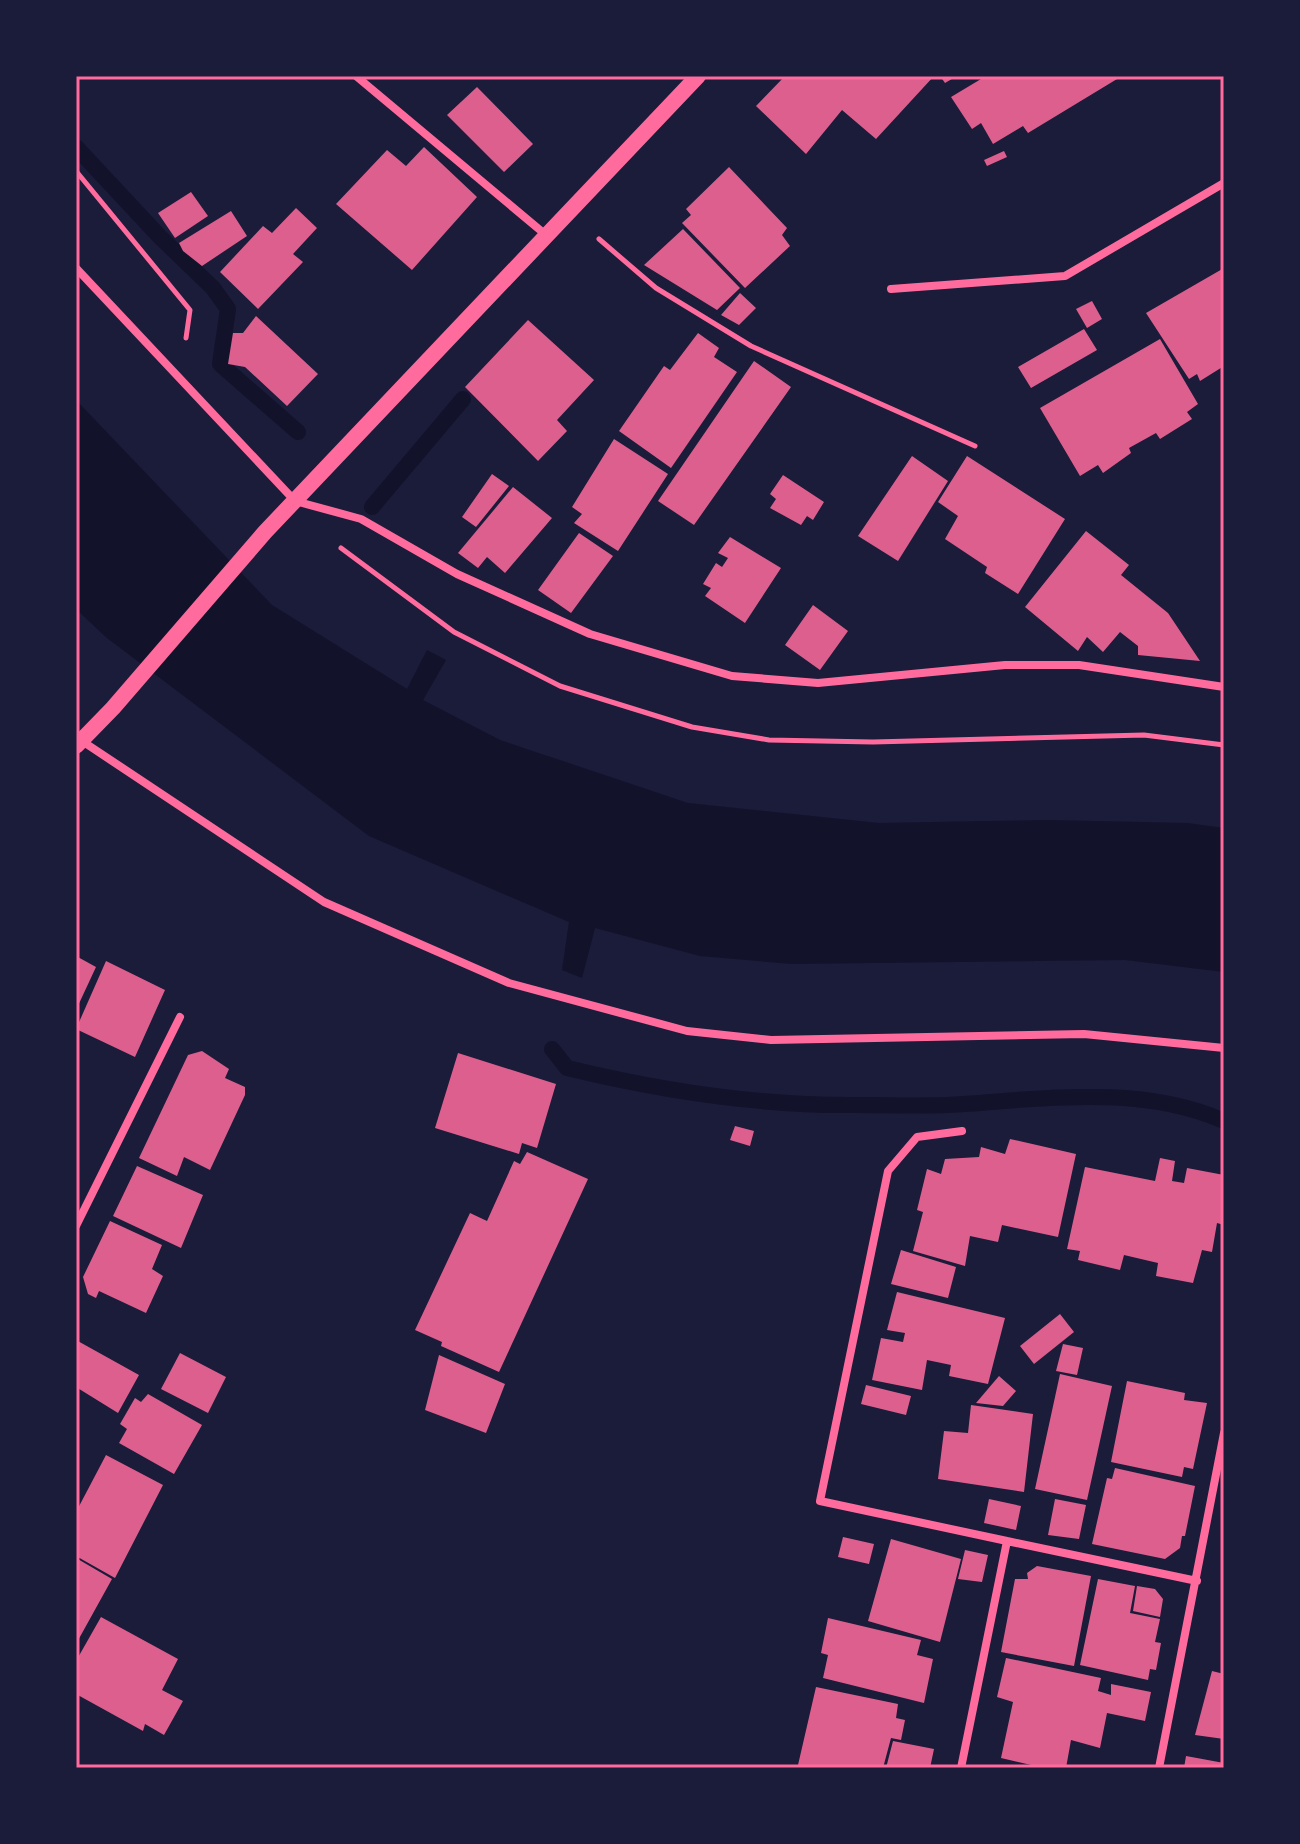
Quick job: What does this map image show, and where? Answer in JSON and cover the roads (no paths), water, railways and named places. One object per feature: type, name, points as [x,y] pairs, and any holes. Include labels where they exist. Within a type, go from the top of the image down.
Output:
[{"type":"main road","points":[[79,743],[265,532],[698,76]]},
{"type":"street","points":[[356,76],[546,235]]},
{"type":"street","points":[[891,289],[1065,276],[1224,183]]},
{"type":"street","points":[[76,268],[295,501],[361,519],[457,574],[590,634],[732,676],[818,683],[1005,665],[1079,665],[1224,687]]},
{"type":"street","points":[[79,743],[324,902],[509,983],[687,1031],[771,1040],[1084,1034],[1224,1048]]},
{"type":"street","points":[[76,1226],[180,1017]]},
{"type":"street","points":[[962,1131],[917,1137],[888,1171],[820,1501],[1197,1581]]},
{"type":"street","points":[[1159,1768],[1224,1433]]},
{"type":"street","points":[[961,1768],[1007,1541]]},
{"type":"waterway","points":[[76,147],[160,237],[213,288],[228,309],[220,364],[298,432]]},
{"type":"waterway","points":[[372,507],[463,399]]},
{"type":"waterway","points":[[552,1049],[567,1068],[638,1084],[746,1100],[819,1105],[947,1105],[1052,1098],[1122,1098],[1191,1109],[1224,1121]]}]
